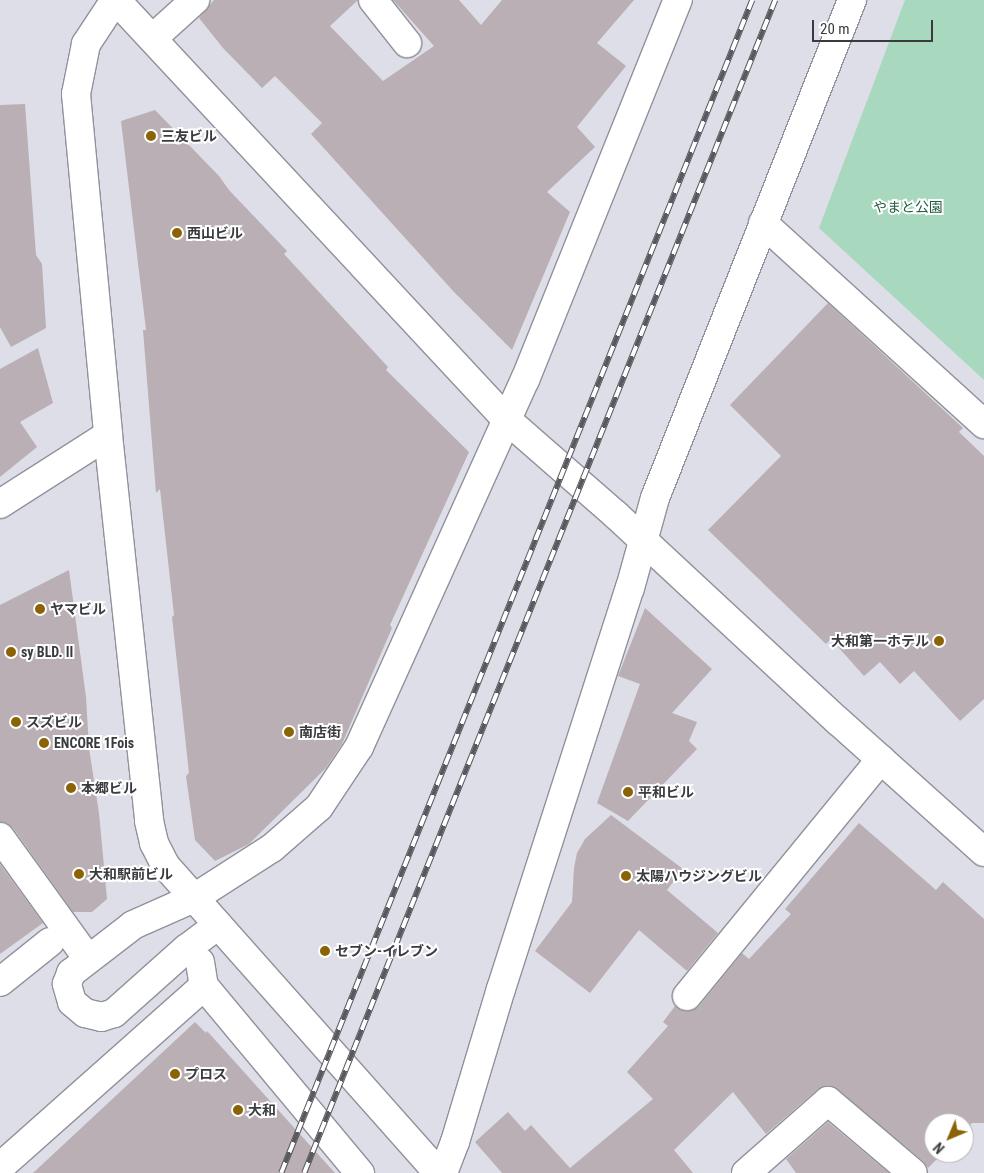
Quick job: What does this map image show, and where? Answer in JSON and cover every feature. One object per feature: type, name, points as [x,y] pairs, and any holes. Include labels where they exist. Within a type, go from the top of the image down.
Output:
[{"type":"street","points":[[438,1173],[164,865],[154,843],[149,821],[108,435],[76,94],[86,44],[116,0],[506,419],[644,540],[984,852]]},
{"type":"street","points":[[152,38],[194,0]]},
{"type":"street","points":[[373,0],[407,43]]},
{"type":"street","points":[[218,925],[187,948],[114,1013],[102,1017],[85,1013],[72,1002],[67,984],[71,973],[133,925],[194,898],[272,848],[319,807],[359,747],[525,380],[678,0]]},
{"type":"street","points":[[443,1173],[630,588],[655,498],[852,0]]},
{"type":"street","points":[[763,223],[984,424]]},
{"type":"street","points":[[0,504],[108,435]]},
{"type":"street","points":[[687,996],[881,759]]},
{"type":"street","points":[[0,837],[88,959]]},
{"type":"street","points":[[0,982],[50,942]]},
{"type":"street","points":[[0,1167],[202,974],[360,1173]]},
{"type":"street","points":[[746,1173],[828,1101],[912,1173]]},
{"type":"green space","name":"やまと公園","points":[[905,0],[984,0],[984,380],[819,228]]},
{"type":"building","points":[[214,0],[358,0],[330,26],[383,81],[434,46],[393,0],[459,0],[481,25],[502,0],[634,0],[597,43],[626,66],[577,127],[595,147],[547,192],[570,212],[512,350],[454,292],[311,134],[322,123],[275,76],[262,88],[223,48],[199,18]]},
{"type":"building","points":[[25,104],[36,255],[42,264],[46,328],[11,347],[0,327],[0,105]]},
{"type":"building","points":[[155,110],[219,176],[229,190],[287,251],[284,254],[388,367],[386,370],[469,452],[390,625],[392,628],[342,744],[326,768],[249,844],[215,861],[195,840],[186,776],[189,773],[160,489],[156,493],[143,330],[146,330],[121,121]]},
{"type":"building","points":[[828,303],[963,428],[959,432],[984,456],[984,699],[960,721],[914,671],[900,684],[880,662],[864,676],[831,639],[826,644],[708,530],[781,456],[730,405]]},
{"type":"building","points":[[38,348],[53,403],[20,422],[37,447],[0,477],[0,369]]},
{"type":"building","points":[[69,570],[86,697],[89,748],[99,813],[107,899],[92,912],[73,912],[13,828],[7,823],[0,822],[0,605]]},
{"type":"building","points":[[645,608],[712,669],[672,713],[697,722],[689,741],[697,749],[628,821],[597,803],[640,684],[618,676]]},
{"type":"building","points":[[611,815],[683,869],[667,890],[718,933],[687,971],[639,930],[590,993],[535,951],[572,902],[577,853],[585,839]]},
{"type":"building","points":[[859,823],[936,890],[943,882],[984,919],[984,1123],[974,1123],[974,1113],[924,1113],[924,1162],[832,1086],[825,1086],[818,1089],[766,1134],[733,1092],[674,1150],[693,1173],[502,1173],[475,1142],[508,1112],[525,1131],[531,1125],[570,1168],[653,1099],[627,1072],[668,1026],[663,1022],[675,1006],[685,1011],[693,1010],[699,1006],[742,953],[749,959],[791,914],[785,909]]},
{"type":"building","points":[[0,864],[43,923],[0,954]]},
{"type":"building","points":[[195,1022],[206,1033],[207,1031],[335,1173],[33,1173]]},
{"type":"building","points":[[828,1122],[889,1173],[796,1173],[786,1159]]},
{"type":"building","points":[[924,1163],[933,1163],[928,1168]]},
{"type":"railway","points":[[281,1173],[752,0]]},
{"type":"railway","points":[[304,1173],[775,0]]},
{"type":"place","name":"三友ビル","points":[[151,136]]},
{"type":"place","name":"西山ビル","points":[[177,233]]},
{"type":"place","name":"ヤマビル","points":[[40,609]]},
{"type":"place","name":"大和第一ホテル","points":[[939,641]]},
{"type":"place","name":"sy BLD. II","points":[[11,652]]},
{"type":"place","name":"スズビル","points":[[16,722]]},
{"type":"place","name":"南店街","points":[[289,732]]},
{"type":"place","name":"ENCORE 1Fois","points":[[44,743]]},
{"type":"place","name":"本郷ビル","points":[[71,788]]},
{"type":"place","name":"平和ビル","points":[[628,792]]},
{"type":"place","name":"大和駅前ビル","points":[[79,874]]},
{"type":"place","name":"太陽ハウジングビル","points":[[626,876]]},
{"type":"place","name":"セブン-イレブン","points":[[325,951]]},
{"type":"place","name":"プロス","points":[[175,1074]]},
{"type":"place","name":"大和","points":[[238,1110]]}]
